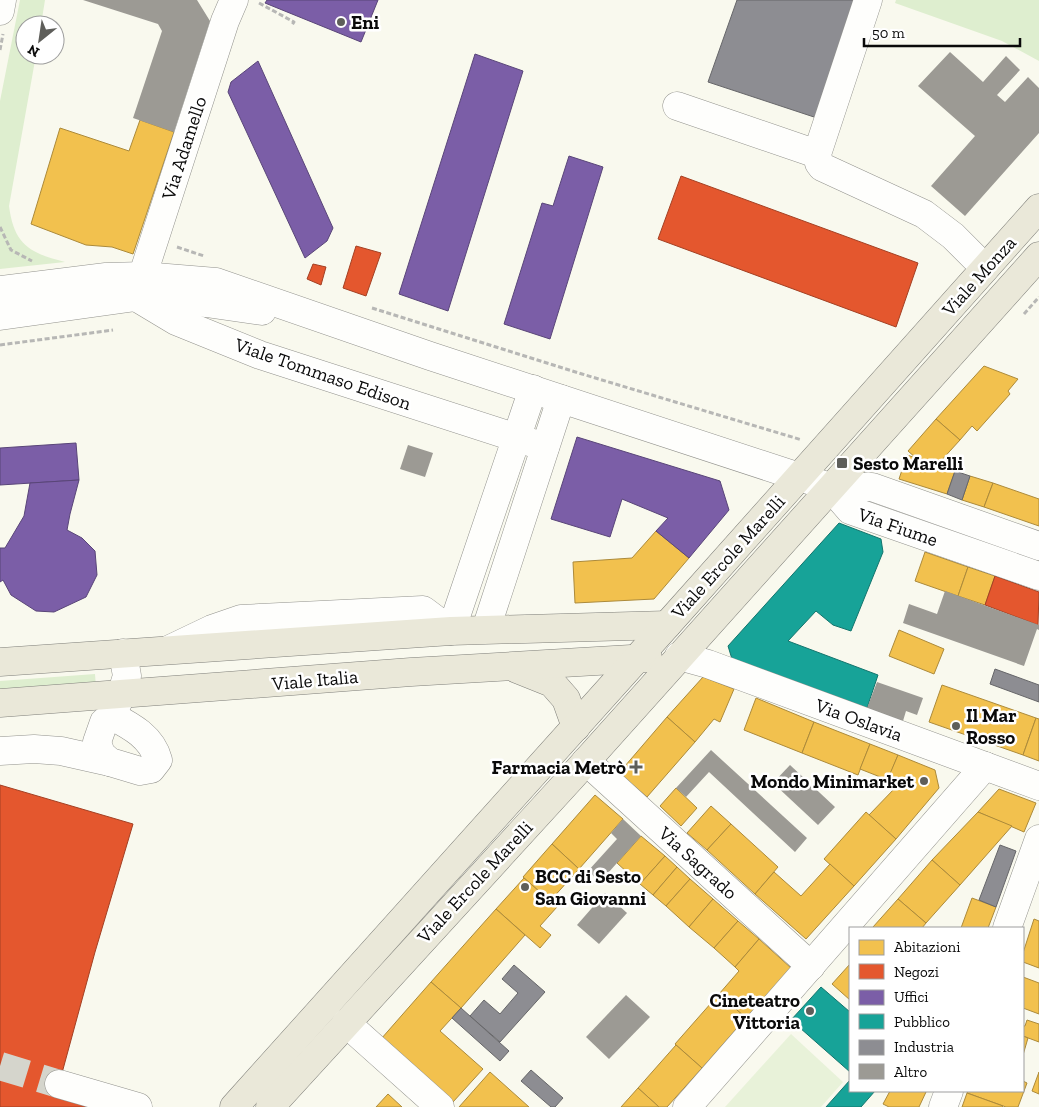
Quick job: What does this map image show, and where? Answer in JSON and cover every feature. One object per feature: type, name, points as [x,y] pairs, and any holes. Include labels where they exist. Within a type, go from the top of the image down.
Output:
[{"type":"main road","name":"Viale Monza","points":[[913,349],[1039,208]]},
{"type":"main road","name":"Viale Monza","points":[[951,355],[1039,256]]},
{"type":"main road","name":"Viale Ercole Marelli","points":[[242,1104],[913,349]]},
{"type":"main road","name":"Viale Ercole Marelli","points":[[270,1107],[586,761],[830,487],[951,355]]},
{"type":"main road","name":"Viale Italia","points":[[0,662],[451,631],[668,625]]},
{"type":"main road","points":[[637,659],[679,656],[668,625]]},
{"type":"main road","name":"Viale Italia","points":[[0,703],[116,706],[509,666],[637,659]]},
{"type":"main road","name":"Viale Italia","points":[[509,666],[552,683],[566,699],[576,727]]},
{"type":"street","points":[[0,11],[2,0]]},
{"type":"street","points":[[868,0],[817,154],[819,163],[822,167],[916,210],[939,224],[960,242],[985,268]]},
{"type":"street","name":"Via Adamello","points":[[139,287],[225,21],[246,2]]},
{"type":"street","points":[[678,106],[817,154]]},
{"type":"street","name":"Viale Tommaso Edison","points":[[0,290],[106,277],[206,303],[323,320],[800,477]]},
{"type":"street","name":"Viale Tommaso Edison","points":[[0,316],[139,287]]},
{"type":"street","name":"Viale Tommaso Edison","points":[[139,287],[176,321],[260,355],[545,447]]},
{"type":"street","points":[[913,349],[931,377]]},
{"type":"street","points":[[451,631],[532,389]]},
{"type":"street","points":[[486,630],[561,399]]},
{"type":"street","points":[[800,477],[830,487]]},
{"type":"street","name":"Via Fiume","points":[[830,487],[872,487],[1039,546]]},
{"type":"street","name":"Via Fiume","points":[[830,487],[850,510],[1039,576]]},
{"type":"street","points":[[110,762],[101,754],[98,742],[104,722],[116,706],[127,676],[123,653]]},
{"type":"street","name":"Via Oslavia","points":[[679,656],[708,664],[1039,786]]},
{"type":"street","points":[[0,751],[34,749],[61,751],[140,771],[151,769],[158,760],[156,750],[132,726],[116,706]]},
{"type":"street","name":"Via Sagrado","points":[[586,761],[811,966]]},
{"type":"street","points":[[687,1107],[985,766]]},
{"type":"street","points":[[1007,927],[1039,840]]},
{"type":"street","points":[[346,1023],[440,1107]]},
{"type":"street","points":[[59,1084],[138,1107]]},
{"type":"street","points":[[943,1107],[948,1092]]},
{"type":"path","points":[[246,2],[294,22],[292,25]]},
{"type":"path","points":[[0,227],[11,250],[33,262]]},
{"type":"path","points":[[172,245],[210,257]]},
{"type":"path","points":[[1024,314],[1039,297]]},
{"type":"path","points":[[368,307],[802,440]]},
{"type":"path","points":[[0,345],[113,330]]},
{"type":"green space","points":[[20,0],[45,0],[43,15],[17,15]]},
{"type":"green space","points":[[896,0],[1039,0],[1039,61],[1002,41],[895,3]]},
{"type":"green space","points":[[15,25],[15,65],[34,65],[9,206],[11,219],[20,238],[33,251],[65,262],[0,269],[0,101]]},
{"type":"green space","points":[[95,674],[96,687],[0,694],[0,681]]},
{"type":"green space","points":[[791,1034],[843,1082],[821,1107],[725,1107]]},
{"type":"building: Abitazioni","points":[[140,120],[174,132],[133,254],[112,247],[86,245],[31,224],[60,128],[129,151]]},
{"type":"building: Abitazioni","points":[[984,366],[1018,379],[1008,391],[1010,394],[977,431],[972,426],[960,440],[936,419]]},
{"type":"building: Abitazioni","points":[[936,419],[960,440],[939,463],[916,458],[908,451]]},
{"type":"building: Abitazioni","points":[[907,455],[955,471],[947,494],[899,479]]},
{"type":"building: Abitazioni","points":[[970,476],[993,483],[984,507],[962,500]]},
{"type":"building: Abitazioni","points":[[993,483],[1039,499],[1039,526],[984,507]]},
{"type":"building: Abitazioni","points":[[656,531],[689,558],[654,599],[575,603],[573,562],[632,558]]},
{"type":"building: Abitazioni","points":[[925,552],[968,567],[958,596],[915,581]]},
{"type":"building: Abitazioni","points":[[968,567],[995,576],[985,605],[958,596]]},
{"type":"building: Abitazioni","points":[[899,630],[944,649],[934,674],[889,656]]},
{"type":"building: Abitazioni","points":[[703,677],[734,689],[720,722],[714,719],[695,742],[667,717]]},
{"type":"building: Abitazioni","points":[[942,685],[1036,718],[1023,755],[929,722]]},
{"type":"building: Abitazioni","points":[[756,698],[814,722],[802,753],[744,730]]},
{"type":"building: Abitazioni","points":[[667,717],[695,742],[647,797],[619,773]]},
{"type":"building: Abitazioni","points":[[1036,718],[1039,719],[1039,761],[1023,755]]},
{"type":"building: Abitazioni","points":[[814,722],[870,744],[858,775],[802,753]]},
{"type":"building: Abitazioni","points":[[870,744],[898,755],[888,780],[860,769]]},
{"type":"building: Abitazioni","points":[[898,755],[935,770],[939,788],[896,839],[869,815],[895,788],[886,783]]},
{"type":"building: Abitazioni","points":[[676,788],[697,808],[681,826],[660,806]]},
{"type":"building: Abitazioni","points":[[999,789],[1036,803],[1024,832],[978,812]]},
{"type":"building: Abitazioni","points":[[595,795],[623,819],[579,869],[552,844]]},
{"type":"building: Abitazioni","points":[[711,806],[731,824],[707,850],[687,833]]},
{"type":"building: Abitazioni","points":[[866,812],[896,839],[854,886],[824,859]]},
{"type":"building: Abitazioni","points":[[978,812],[1012,826],[960,885],[932,860]]},
{"type":"building: Abitazioni","points":[[731,824],[778,867],[755,894],[707,850]]},
{"type":"building: Abitazioni","points":[[641,836],[665,856],[640,884],[617,863]]},
{"type":"building: Abitazioni","points":[[552,844],[579,869],[550,901],[523,877]]},
{"type":"building: Abitazioni","points":[[665,856],[677,867],[653,895],[640,884]]},
{"type":"building: Abitazioni","points":[[932,860],[960,885],[926,923],[898,899]]},
{"type":"building: Abitazioni","points":[[830,864],[854,886],[806,939],[755,894],[774,872],[801,896]]},
{"type":"building: Abitazioni","points":[[677,867],[690,879],[666,906],[653,895]]},
{"type":"building: Abitazioni","points":[[524,878],[557,907],[540,926],[551,935],[540,948],[496,909]]},
{"type":"building: Abitazioni","points":[[690,879],[713,899],[689,927],[666,906]]},
{"type":"building: Abitazioni","points":[[972,898],[996,907],[988,927],[961,927]]},
{"type":"building: Abitazioni","points":[[713,899],[738,921],[714,948],[689,927]]},
{"type":"building: Abitazioni","points":[[898,899],[926,923],[923,927],[873,927]]},
{"type":"building: Abitazioni","points":[[496,909],[525,935],[461,1008],[431,982]]},
{"type":"building: Abitazioni","points":[[1034,919],[1039,921],[1039,968],[1024,962],[1024,950]]},
{"type":"building: Abitazioni","points":[[738,921],[759,939],[735,967],[714,948]]},
{"type":"building: Abitazioni","points":[[759,939],[791,968],[746,1018],[719,994],[739,971],[735,967]]},
{"type":"building: Abitazioni","points":[[849,965],[849,999],[832,984]]},
{"type":"building: Abitazioni","points":[[1024,977],[1039,983],[1039,1014],[1024,1008]]},
{"type":"building: Abitazioni","points":[[431,982],[461,1008],[440,1031],[483,1069],[453,1102],[381,1039]]},
{"type":"building: Abitazioni","points":[[719,994],[746,1018],[702,1068],[675,1044]]},
{"type":"building: Abitazioni","points":[[1027,1020],[1039,1024],[1039,1042],[1024,1036]]},
{"type":"building: Abitazioni","points":[[1024,1036],[1028,1038],[1024,1052]]},
{"type":"building: Abitazioni","points":[[676,1045],[702,1068],[667,1107],[659,1107],[638,1088]]},
{"type":"building: Abitazioni","points":[[490,1072],[529,1107],[459,1107]]},
{"type":"building: Abitazioni","points":[[1039,1072],[1039,1094],[1032,1091]]},
{"type":"building: Abitazioni","points":[[638,1088],[659,1107],[621,1107]]},
{"type":"building: Abitazioni","points":[[889,1092],[926,1092],[919,1107],[889,1107],[883,1104]]},
{"type":"building: Abitazioni","points":[[1024,1092],[1018,1107],[1006,1107],[967,1093]]},
{"type":"building: Abitazioni","points":[[967,1093],[1003,1106],[962,1107]]},
{"type":"building: Abitazioni","points":[[388,1094],[402,1107],[376,1107]]},
{"type":"building: Negozi","points":[[681,176],[918,263],[896,327],[658,239]]},
{"type":"building: Negozi","points":[[356,246],[381,253],[366,296],[343,288]]},
{"type":"building: Negozi","points":[[313,264],[326,267],[321,285],[307,279]]},
{"type":"building: Negozi","points":[[995,576],[1039,592],[1038,625],[985,605]]},
{"type":"building: Negozi","points":[[0,785],[133,824],[95,952],[59,1084],[111,1107],[0,1107]]},
{"type":"building: Uffici","name":"Eni","points":[[267,0],[378,0],[361,42],[265,3]]},
{"type":"building: Uffici","points":[[475,54],[523,71],[448,311],[399,294]]},
{"type":"building: Uffici","points":[[258,61],[333,228],[327,241],[305,258],[228,92],[231,82]]},
{"type":"building: Uffici","points":[[569,156],[603,167],[550,339],[504,324],[542,203],[553,206]]},
{"type":"building: Uffici","points":[[577,437],[720,481],[729,510],[689,558],[656,531],[668,518],[622,499],[610,537],[551,519]]},
{"type":"building: Uffici","points":[[76,443],[79,480],[0,485],[0,448]]},
{"type":"building: Uffici","points":[[79,480],[67,530],[82,538],[95,551],[97,575],[86,597],[54,612],[36,611],[11,595],[3,580],[0,582],[0,548],[5,548],[24,516],[30,483]]},
{"type":"building: Pubblico","points":[[839,523],[881,539],[883,552],[851,631],[833,625],[816,611],[788,641],[878,675],[867,708],[732,659],[728,646]]},
{"type":"building: Pubblico","points":[[821,987],[849,1011],[849,1071],[791,1020]]},
{"type":"building: Pubblico","points":[[849,1081],[849,1092],[874,1092],[861,1107],[826,1107]]},
{"type":"building: Industria","points":[[737,0],[857,0],[817,118],[708,82]]},
{"type":"building: Industria","points":[[955,471],[970,476],[962,500],[947,494]]},
{"type":"building: Industria","points":[[995,669],[1039,685],[1039,702],[990,684]]},
{"type":"building: Industria","points":[[1000,845],[1016,851],[996,907],[979,900]]},
{"type":"building: Industria","points":[[514,965],[545,992],[500,1042],[470,1016],[484,1000],[500,1014],[518,993],[502,979]]},
{"type":"building: Industria","points":[[461,1008],[509,1051],[500,1061],[452,1018]]},
{"type":"building: Industria","points":[[531,1070],[563,1098],[555,1107],[551,1107],[521,1081]]},
{"type":"building: Altro","points":[[83,0],[197,0],[210,21],[174,132],[133,118],[162,31],[158,24]]},
{"type":"building: Altro","points":[[950,52],[983,82],[1006,56],[1020,70],[997,95],[1005,102],[1028,77],[1039,88],[1039,133],[965,216],[931,186],[975,136],[918,86]]},
{"type":"building: Altro","points":[[408,445],[433,453],[425,477],[400,469]]},
{"type":"building: Altro","points":[[945,591],[1039,625],[1039,630],[1037,629],[1024,666],[903,623],[909,604],[937,614]]},
{"type":"building: Altro","points":[[877,682],[923,698],[917,715],[906,711],[903,721],[867,708]]},
{"type":"building: Altro","points":[[711,750],[807,838],[795,852],[709,772],[686,797],[676,788]]},
{"type":"building: Altro","points":[[790,765],[835,807],[818,825],[773,783]]},
{"type":"building: Altro","points":[[623,819],[641,836],[600,882],[588,871],[617,839],[611,833]]},
{"type":"building: Altro","points":[[605,893],[627,913],[599,944],[577,925]]},
{"type":"building: Altro","points":[[626,995],[650,1017],[609,1059],[586,1037]]},
{"type":"tunnel","points":[[0,1066],[59,1084]]},
{"type":"place","name":"Eni","points":[[341,22]]},
{"type":"place","name":"Sesto Marelli","points":[[842,463]]},
{"type":"place","name":"Il Mar Rosso","points":[[956,726]]},
{"type":"place","name":"Farmacia Metrò","points":[[636,767]]},
{"type":"place","name":"Mondo Minimarket","points":[[924,781]]},
{"type":"place","name":"BCC di Sesto San Giovanni","points":[[525,887]]},
{"type":"place","name":"Cineteatro Vittoria","points":[[810,1011]]}]
